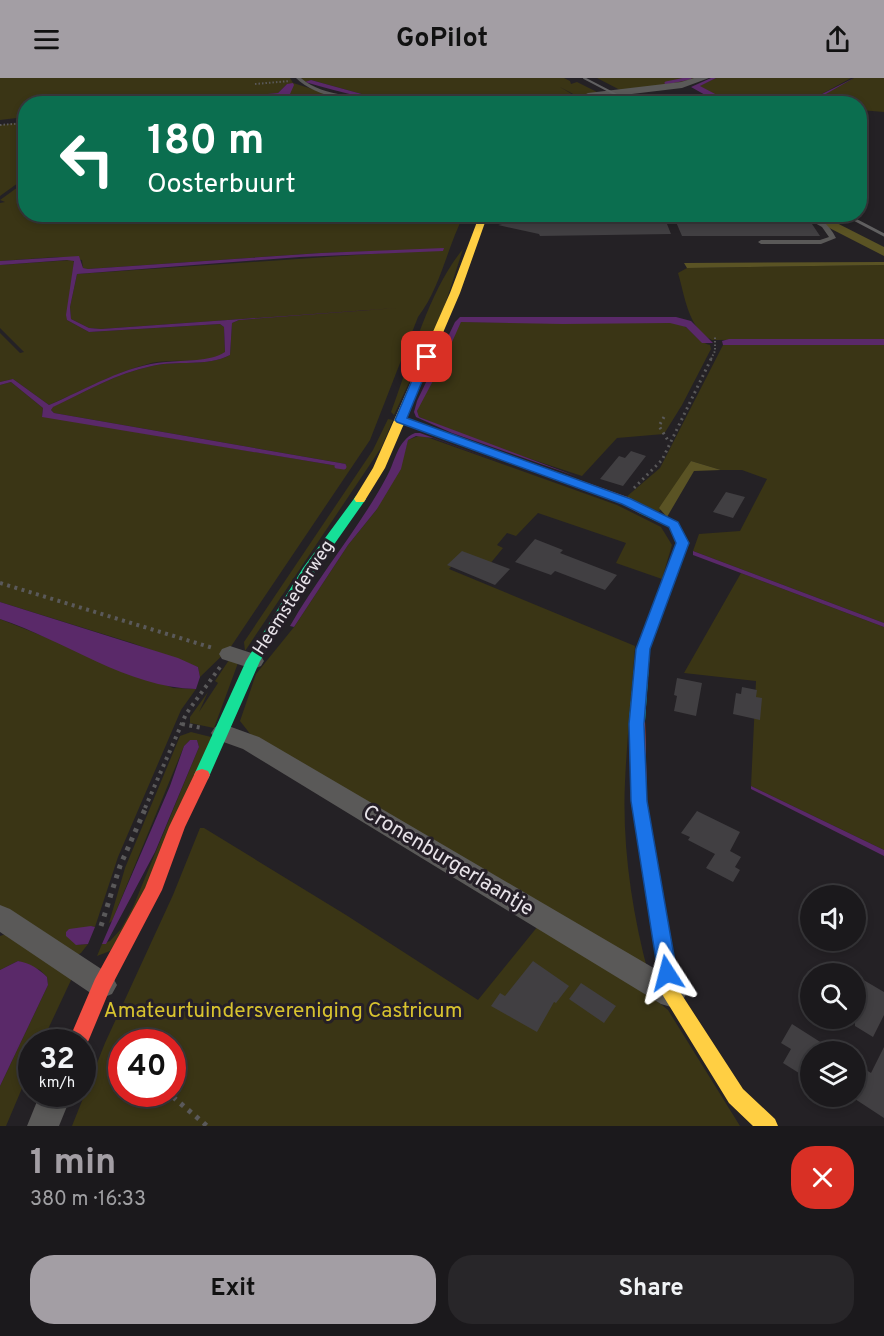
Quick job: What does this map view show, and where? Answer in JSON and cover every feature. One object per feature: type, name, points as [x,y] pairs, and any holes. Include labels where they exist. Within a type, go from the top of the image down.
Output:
[{"type":"street","points":[[588,96],[682,85],[704,78]]},
{"type":"street","name":"Heemstederweg","points":[[83,1029],[102,985],[144,910],[177,827],[224,733],[253,661],[308,571],[366,491],[401,420],[455,293],[480,222]]},
{"type":"street","points":[[401,420],[618,498],[674,525],[683,543],[643,649],[637,724],[639,801],[671,994],[736,1096],[768,1126]]},
{"type":"street","points":[[230,654],[253,661]]},
{"type":"street","name":"Cronenburgerlaantje","points":[[224,733],[251,742],[671,994]]},
{"type":"street","points":[[4,923],[102,985]]},
{"type":"street","points":[[43,1126],[51,1107]]},
{"type":"lane","points":[[299,79],[305,84],[322,90],[350,96]]},
{"type":"lane","points":[[761,242],[821,242],[833,238],[830,229],[820,222]]},
{"type":"path","points":[[255,84],[299,79]]},
{"type":"path","points":[[0,125],[18,124]]},
{"type":"path","points":[[618,498],[641,483],[662,460],[715,351],[715,337]]},
{"type":"path","points":[[664,417],[659,426],[670,443]]},
{"type":"path","points":[[0,583],[230,654]]},
{"type":"path","name":"Heemstederweg","points":[[103,920],[124,855],[186,714],[230,654]]},
{"type":"path","points":[[185,1107],[207,1126]]},
{"type":"green space","points":[[0,78],[290,78],[293,83],[342,96],[273,96],[289,94],[287,84],[278,93],[249,96],[18,96],[18,118],[0,120]]},
{"type":"green space","points":[[301,78],[564,78],[571,84],[577,82],[599,93],[577,96],[560,87],[575,96],[369,96],[311,80],[305,82]]},
{"type":"green space","points":[[597,78],[696,78],[684,82],[622,91]]},
{"type":"green space","points":[[716,78],[851,78],[818,96],[719,96],[699,86]]},
{"type":"green space","points":[[854,78],[884,78],[884,112],[867,111],[867,96],[822,96]]},
{"type":"green space","points":[[18,123],[18,183],[0,196],[0,125]]},
{"type":"green space","points":[[18,187],[18,222],[461,222],[433,293],[418,317],[370,440],[230,648],[200,677],[198,667],[132,643],[0,602],[0,385],[11,382],[43,408],[42,416],[344,467],[346,464],[54,413],[51,410],[52,407],[101,384],[139,369],[162,364],[212,361],[230,355],[232,323],[239,320],[397,308],[89,328],[71,319],[70,307],[77,274],[444,249],[321,253],[88,269],[83,268],[82,260],[57,257],[0,261],[0,203],[5,202],[0,200]]},
{"type":"green space","points":[[463,249],[445,305],[394,415],[391,412],[423,322],[441,283]]},
{"type":"green space","points":[[72,260],[74,262],[67,320],[89,332],[220,324],[224,327],[225,353],[207,359],[157,362],[135,368],[49,405],[13,379],[0,382],[0,333],[20,353],[24,352],[0,328],[0,265]]},
{"type":"green space","points":[[884,265],[884,339],[712,340],[704,335],[693,320],[678,273],[687,268]]},
{"type":"green space","points":[[461,322],[678,323],[701,341],[710,345],[711,349],[664,434],[617,438],[582,476],[497,448],[419,417],[417,411],[420,402]]},
{"type":"green space","points":[[723,345],[884,345],[884,623],[693,551],[699,534],[740,531],[767,479],[742,470],[721,470],[691,461],[659,512],[625,498],[660,468]]},
{"type":"green space","points":[[388,419],[393,420],[381,448],[245,651],[244,642],[373,450]]},
{"type":"green space","points":[[421,435],[617,505],[661,527],[672,545],[662,579],[616,563],[626,543],[538,513],[516,536],[507,533],[497,545],[503,548],[489,565],[462,555],[449,569],[635,646],[624,806],[629,878],[648,972],[251,735],[240,721],[256,674],[294,627],[348,545],[377,509],[404,454],[408,440]]},
{"type":"green space","points":[[741,573],[884,627],[884,850],[751,786],[756,681],[684,673]]},
{"type":"green space","points":[[0,619],[173,688],[196,689],[181,710],[118,857],[95,927],[91,926],[76,945],[88,944],[81,953],[75,956],[0,909]]},
{"type":"green space","points":[[229,660],[238,663],[214,728],[190,723],[190,717],[208,692],[199,712],[218,683],[215,681]]},
{"type":"green space","points":[[191,732],[211,737],[213,740],[190,785],[137,908],[110,951],[97,956],[102,944],[110,941],[121,929],[133,907],[199,747],[197,740],[190,740],[184,746],[112,921],[109,923],[125,868],[180,736]]},
{"type":"green space","name":"Amateurtuindersvereniging Castricum","points":[[200,828],[204,828],[346,915],[478,1000],[538,926],[651,996],[668,1010],[740,1126],[72,1126],[80,1107],[96,1107],[96,1066],[108,1036],[108,1107],[186,1107],[186,1029],[111,1029],[173,895]]},
{"type":"green space","points":[[6,934],[72,978],[48,1029],[27,1029],[48,985],[47,977],[40,970],[18,961],[0,970],[0,936]]},
{"type":"green space","points":[[18,1048],[18,1098],[6,1126],[0,1126],[0,1086]]},
{"type":"shaded area","points":[[716,78],[700,86],[719,96],[707,96],[691,87]]},
{"type":"shaded area","points":[[854,78],[822,96],[818,96]]},
{"type":"shaded area","points":[[311,80],[369,96],[348,94],[305,82]]},
{"type":"shaded area","points":[[293,83],[294,85],[290,94],[246,96],[278,93],[287,84]]},
{"type":"shaded area","points":[[818,222],[835,222],[884,247],[884,256]]},
{"type":"shaded area","points":[[444,248],[443,251],[300,257],[77,274],[70,307],[71,319],[89,328],[397,308],[239,320],[232,323],[230,355],[212,361],[162,364],[139,369],[101,384],[51,410],[54,413],[346,464],[344,467],[42,417],[43,408],[11,382],[0,385],[0,382],[13,379],[49,405],[136,368],[166,362],[204,359],[225,352],[224,327],[220,324],[89,332],[67,320],[74,261],[0,265],[0,261],[79,256],[83,268],[88,269],[321,253]]},
{"type":"shaded area","points":[[884,262],[884,265],[687,268],[684,263]]},
{"type":"shaded area","points":[[460,317],[676,317],[691,321],[713,343],[702,343],[686,327],[670,323],[461,322],[417,411],[419,417],[578,477],[452,433],[416,417],[414,412],[417,401],[455,322]]},
{"type":"shaded area","points":[[729,339],[884,339],[884,345],[723,345],[722,341]]},
{"type":"shaded area","points":[[415,433],[420,433],[617,505],[433,438],[416,436],[408,440],[401,469],[377,509],[348,545],[294,627],[290,626],[375,497],[400,446]]},
{"type":"shaded area","points":[[691,461],[721,470],[694,471],[667,517],[659,508]]},
{"type":"shaded area","points":[[693,551],[884,623],[884,627],[693,555]]},
{"type":"shaded area","points":[[0,602],[178,658],[198,667],[200,677],[196,689],[171,687],[146,681],[0,619]]},
{"type":"shaded area","points":[[190,740],[197,740],[199,747],[155,852],[106,944],[102,944],[170,786],[184,746]]},
{"type":"shaded area","points":[[751,786],[884,850],[884,856],[751,789]]},
{"type":"shaded area","points":[[95,927],[88,944],[76,945],[66,936],[69,929]]},
{"type":"shaded area","points":[[18,961],[41,971],[47,977],[48,985],[27,1029],[18,1029],[18,1048],[0,1086],[0,970]]},
{"type":"building","points":[[510,222],[666,222],[671,234],[540,236],[498,225]]},
{"type":"building","points":[[676,222],[809,222],[820,236],[682,236]]},
{"type":"building","points":[[631,451],[646,456],[623,486],[600,479],[619,456],[625,458]]},
{"type":"building","points":[[726,492],[745,497],[733,518],[713,512]]},
{"type":"building","points":[[535,539],[563,550],[560,553],[617,575],[605,590],[555,571],[551,575],[515,562]]},
{"type":"building","points":[[462,551],[510,569],[495,585],[447,565]]},
{"type":"building","points":[[677,678],[702,683],[696,716],[674,711]]},
{"type":"building","points":[[742,687],[757,690],[756,697],[762,698],[760,720],[733,714],[736,693],[741,694]]},
{"type":"building","points":[[697,811],[740,832],[730,851],[741,857],[735,867],[740,870],[733,882],[706,868],[715,854],[688,840],[690,837],[681,833]]},
{"type":"building","points":[[533,961],[569,986],[556,1003],[554,1002],[537,1032],[491,1006],[500,993],[505,996]]},
{"type":"building","points":[[866,981],[884,992],[884,1015],[873,1037],[860,1029],[866,1029]]},
{"type":"building","points":[[581,983],[616,1006],[604,1023],[569,999]]},
{"type":"building","points":[[792,1024],[819,1041],[800,1041],[800,1074],[783,1063],[791,1049],[781,1043]]},
{"type":"building","points":[[884,1047],[884,1118],[866,1106],[866,1070],[871,1073]]},
{"type":"waterway","points":[[666,83],[690,78]]},
{"type":"waterway","points":[[337,466],[344,467],[338,466]]},
{"type":"railway","points":[[584,78],[619,96]]},
{"type":"railway","points":[[859,222],[884,235]]},
{"type":"traffic: fast","points":[[202,775],[253,661],[308,571],[360,499]]},
{"type":"traffic: fast","points":[[637,721],[643,649],[683,543],[674,525],[643,510]]},
{"type":"traffic: slow","points":[[360,499],[379,468],[455,293],[481,222]]},
{"type":"traffic: slow","points":[[669,979],[671,994],[736,1096],[768,1126]]},
{"type":"traffic: jam","points":[[401,420],[626,501],[643,510]]},
{"type":"traffic: jam","points":[[637,721],[639,801],[669,979]]},
{"type":"traffic: jam","points":[[83,1029],[102,985],[153,890],[177,827],[202,775]]},
{"type":"route","points":[[427,357],[401,420],[626,501],[674,525],[683,543],[643,649],[637,724],[639,801],[667,973]]}]
